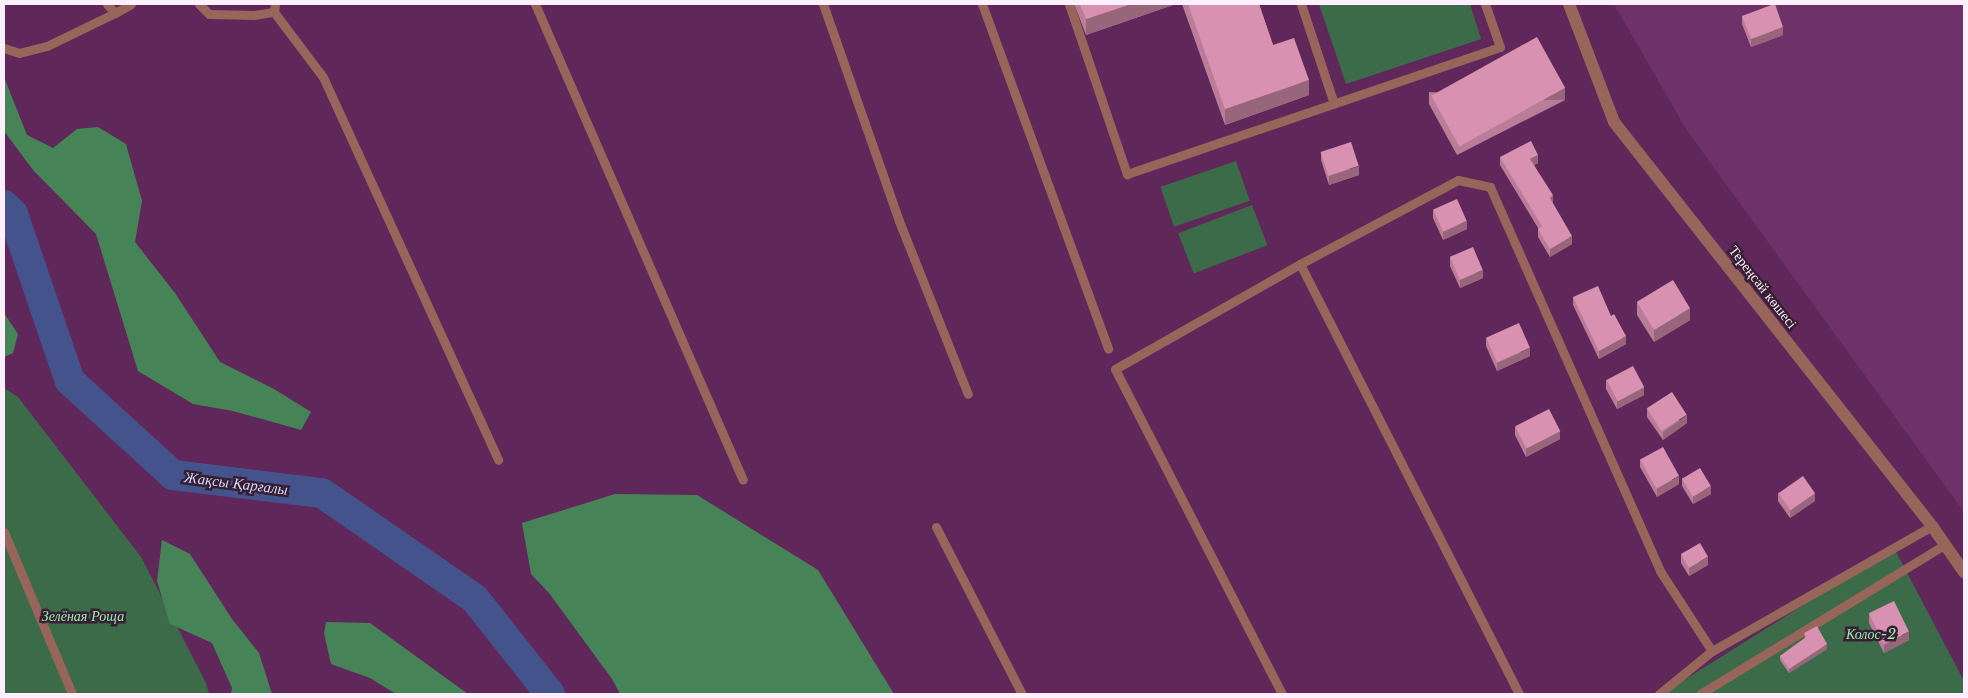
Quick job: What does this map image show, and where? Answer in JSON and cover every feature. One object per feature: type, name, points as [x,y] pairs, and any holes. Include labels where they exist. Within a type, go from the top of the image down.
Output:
[{"type":"street","name":"Тереңсай көшесі","points":[[1569,4],[1614,122],[1932,526],[1964,572]]},
{"type":"lane","points":[[107,4],[115,13]]},
{"type":"lane","points":[[4,48],[19,53],[46,46],[131,4]]},
{"type":"lane","points":[[199,4],[209,14],[254,15],[274,8],[324,77],[498,460]]},
{"type":"lane","points":[[535,4],[743,480]]},
{"type":"lane","points":[[823,4],[899,222],[968,394]]},
{"type":"lane","points":[[982,4],[1108,349]]},
{"type":"lane","points":[[1069,4],[1127,174],[1500,47],[1485,4]]},
{"type":"lane","points":[[1300,4],[1334,104]]},
{"type":"lane","points":[[1282,694],[1115,369],[1300,264],[1458,180],[1490,187],[1660,571],[1712,651]]},
{"type":"lane","points":[[1300,264],[1519,694]]},
{"type":"lane","points":[[1659,694],[1712,651],[1932,526]]},
{"type":"lane","points":[[936,527],[1022,694]]},
{"type":"lane","points":[[4,532],[72,694]]},
{"type":"lane","points":[[1700,694],[1944,545]]},
{"type":"shaded area","points":[[1614,4],[1964,4],[1964,512],[1686,129]]},
{"type":"green space","points":[[1319,4],[1470,4],[1481,39],[1346,84]]},
{"type":"green space","points":[[4,77],[27,135],[53,148],[77,129],[98,127],[126,144],[142,201],[135,242],[175,293],[220,362],[274,389],[311,412],[301,430],[233,411],[193,404],[138,371],[96,234],[33,170],[4,131]]},
{"type":"green space","points":[[1236,161],[1250,201],[1174,227],[1160,187]]},
{"type":"green space","points":[[1252,205],[1267,245],[1194,273],[1178,233]]},
{"type":"green space","points":[[4,313],[18,334],[13,353],[4,357]]},
{"type":"green space","name":"Зелёная Роща","points":[[4,388],[18,397],[141,557],[206,683],[209,694],[4,694]]},
{"type":"green space","points":[[615,494],[697,495],[818,570],[894,694],[620,694],[612,679],[549,593],[531,574],[522,523]]},
{"type":"green space","points":[[162,540],[190,554],[232,619],[259,653],[272,694],[231,694],[232,688],[212,643],[170,624],[157,581]]},
{"type":"green space","name":"Колос-2","points":[[1894,548],[1964,681],[1964,694],[1662,694]]},
{"type":"green space","points":[[326,622],[370,623],[468,694],[396,694],[370,678],[331,664],[324,633]]},
{"type":"building","points":[[1080,4],[1131,4],[1086,19]]},
{"type":"building","points":[[1188,4],[1259,4],[1273,45],[1294,38],[1309,80],[1225,109]]},
{"type":"building","points":[[1775,4],[1783,27],[1751,39],[1742,16]]},
{"type":"building","points":[[1537,37],[1565,88],[1459,146],[1431,96]]},
{"type":"building","points":[[1531,141],[1538,155],[1530,159],[1553,195],[1550,198],[1572,236],[1550,249],[1538,229],[1542,226],[1500,157]]},
{"type":"building","points":[[1351,142],[1359,166],[1328,176],[1321,152]]},
{"type":"building","points":[[1457,199],[1467,221],[1443,232],[1433,210]]},
{"type":"building","points":[[1473,247],[1483,270],[1460,280],[1450,257]]},
{"type":"building","points":[[1673,280],[1690,308],[1654,330],[1637,302]]},
{"type":"building","points":[[1598,286],[1611,316],[1614,314],[1626,336],[1599,351],[1573,297]]},
{"type":"building","points":[[1519,323],[1530,348],[1497,362],[1486,338]]},
{"type":"building","points":[[1633,366],[1644,387],[1618,401],[1607,380]]},
{"type":"building","points":[[1672,392],[1687,415],[1662,431],[1647,408]]},
{"type":"building","points":[[1549,409],[1560,431],[1526,449],[1515,426]]},
{"type":"building","points":[[1663,447],[1679,476],[1656,488],[1640,460]]},
{"type":"building","points":[[1700,468],[1711,486],[1693,497],[1682,479]]},
{"type":"building","points":[[1803,476],[1815,493],[1790,510],[1778,493]]},
{"type":"building","points":[[1700,543],[1708,557],[1689,568],[1681,554]]},
{"type":"building","points":[[1894,601],[1909,632],[1884,644],[1869,613]]},
{"type":"building","points":[[1817,626],[1827,644],[1789,669],[1780,656],[1806,637],[1804,633]]},
{"type":"waterway","name":"Жақсы Қарғалы","points":[[4,205],[13,214],[70,381],[173,475],[322,493],[475,599],[550,694]]}]
